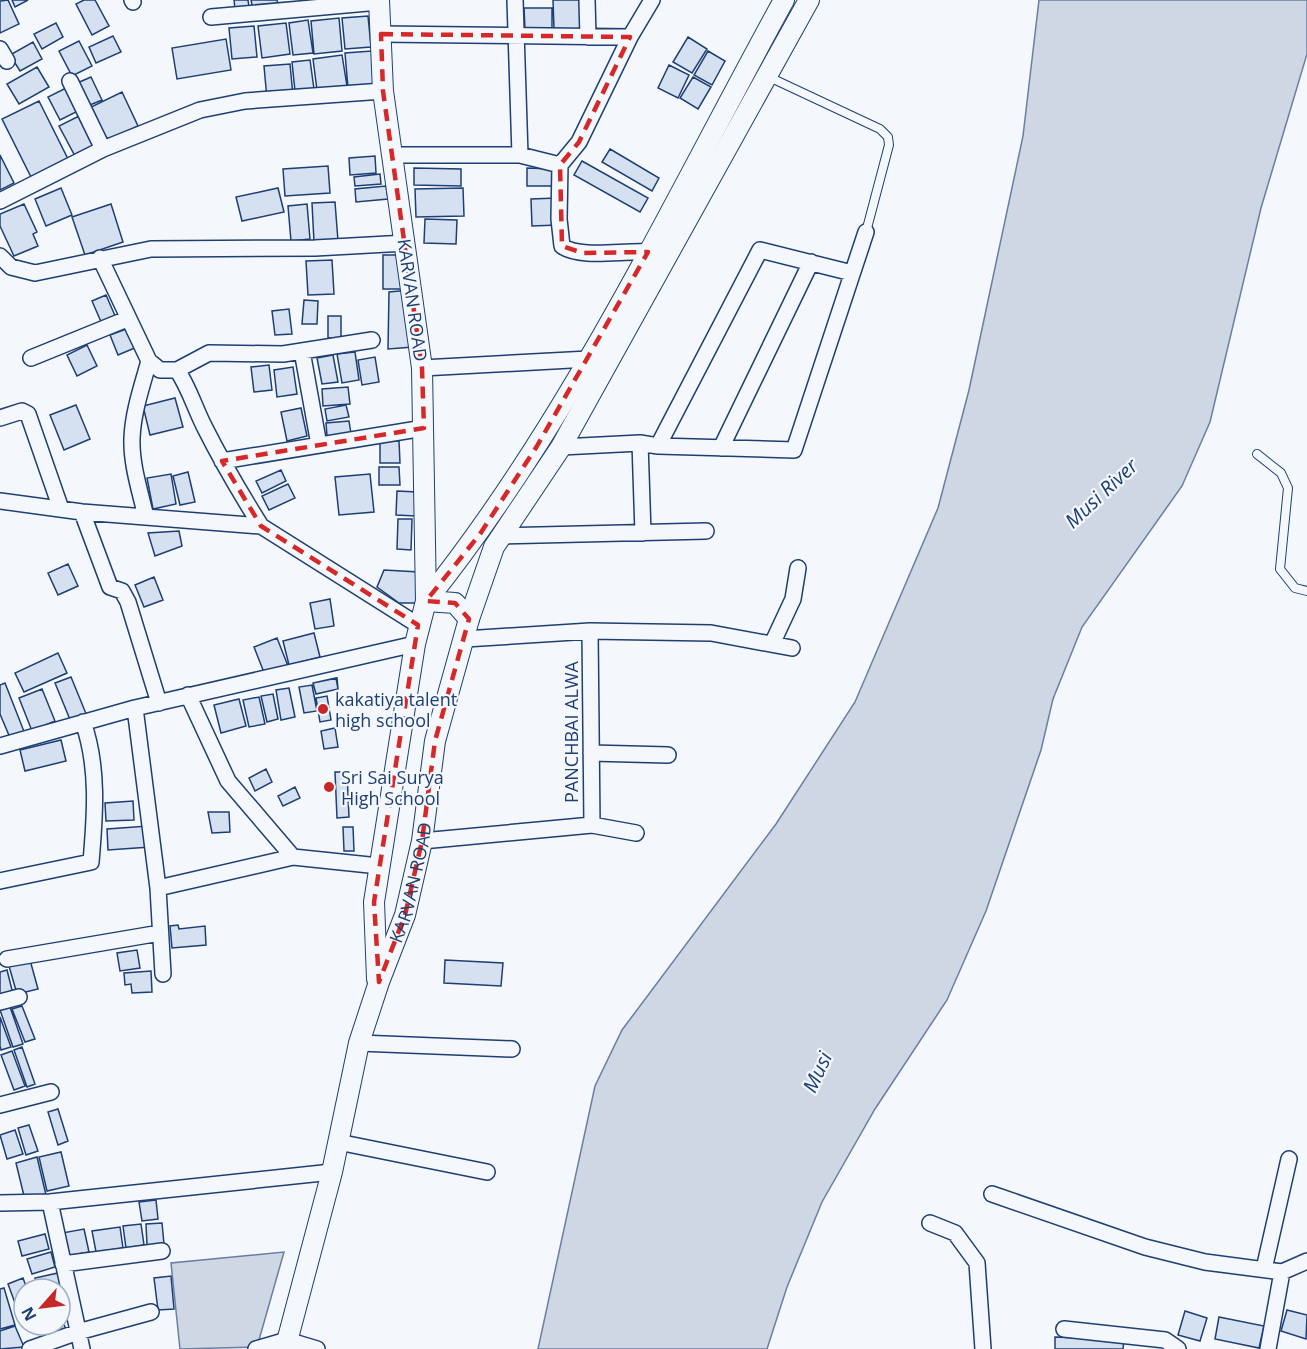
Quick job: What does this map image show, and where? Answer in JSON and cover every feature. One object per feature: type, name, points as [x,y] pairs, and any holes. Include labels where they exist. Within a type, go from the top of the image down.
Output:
[{"type":"street","points":[[515,0],[520,155]]},
{"type":"street","points":[[587,0],[588,37]]},
{"type":"street","points":[[426,601],[480,534],[537,446],[589,359],[784,0]]},
{"type":"street","name":"KARVAN ROAD","points":[[286,1344],[332,1172],[359,1042],[378,982],[405,915],[422,841],[435,741],[469,619],[494,547],[561,447],[809,0]]},
{"type":"street","points":[[211,17],[379,1]]},
{"type":"street","name":"KARVAN ROAD","points":[[378,982],[376,979],[374,902],[378,866],[416,635],[426,601],[422,368],[383,91],[379,1]]},
{"type":"street","points":[[648,252],[622,250],[570,252],[562,246],[559,219],[560,165],[579,142],[649,2]]},
{"type":"street","points":[[381,34],[630,37]]},
{"type":"street","points":[[70,81],[103,149]]},
{"type":"street","points":[[0,201],[103,149],[200,110],[245,101],[383,91]]},
{"type":"street","points":[[393,155],[520,155],[560,165]]},
{"type":"street","points":[[561,447],[640,443],[658,446],[794,450],[866,232]]},
{"type":"street","points":[[0,256],[6,270],[35,273],[151,249],[315,248],[406,243]]},
{"type":"street","points":[[658,446],[760,249],[852,273]]},
{"type":"street","points":[[100,258],[149,361],[160,370],[177,370],[200,355],[209,353],[283,354],[372,340]]},
{"type":"street","points":[[721,448],[811,262]]},
{"type":"street","points":[[31,358],[128,319]]},
{"type":"street","points":[[302,351],[319,445]]},
{"type":"street","points":[[422,368],[589,359]]},
{"type":"street","points":[[146,517],[133,457],[132,438],[135,414],[149,361]]},
{"type":"street","points":[[177,370],[186,382],[194,407],[222,461],[261,526],[416,635]]},
{"type":"street","points":[[0,418],[22,411],[28,414],[61,508]]},
{"type":"street","points":[[222,461],[424,428]]},
{"type":"street","points":[[640,443],[643,533]]},
{"type":"street","points":[[0,501],[82,512],[261,526]]},
{"type":"street","points":[[82,512],[110,587],[123,591],[128,602],[159,703]]},
{"type":"street","points":[[501,536],[706,531]]},
{"type":"street","points":[[772,644],[791,605],[798,568]]},
{"type":"street","points":[[426,601],[455,603],[469,619]]},
{"type":"street","points":[[465,639],[590,631],[711,633],[792,648]]},
{"type":"street","name":"PANCHBAI ALWA","points":[[422,841],[592,825],[590,631]]},
{"type":"street","points":[[2,741],[159,703],[416,635]]},
{"type":"street","points":[[188,695],[228,782],[293,857]]},
{"type":"street","points":[[135,708],[158,888],[163,974]]},
{"type":"street","points":[[0,881],[91,862],[95,795],[92,754],[83,722]]},
{"type":"street","points":[[591,753],[668,755]]},
{"type":"street","points":[[592,825],[636,833]]},
{"type":"street","points":[[158,888],[293,857],[378,866]]},
{"type":"street","points":[[7,958],[160,933]]},
{"type":"street","points":[[0,1002],[19,997]]},
{"type":"street","points":[[359,1042],[512,1048]]},
{"type":"street","points":[[0,1105],[51,1092]]},
{"type":"street","points":[[338,1142],[487,1172]]},
{"type":"street","points":[[1264,1269],[1289,1159]]},
{"type":"street","points":[[0,1203],[50,1202],[332,1172]]},
{"type":"street","points":[[992,1194],[1145,1247],[1205,1262],[1282,1272],[1307,1261]]},
{"type":"street","points":[[50,1202],[82,1349]]},
{"type":"street","points":[[930,1223],[955,1233],[977,1263],[983,1349]]},
{"type":"street","points":[[63,1264],[162,1251]]},
{"type":"street","points":[[1268,1349],[1282,1272]]},
{"type":"street","points":[[30,1349],[78,1332],[151,1312]]},
{"type":"street","points":[[1064,1329],[1165,1340],[1178,1349]]},
{"type":"street","points":[[256,1349],[286,1344],[317,1349]]},
{"type":"lane","points":[[766,76],[880,129],[888,137],[889,145],[866,232]]},
{"type":"lane","points":[[1257,454],[1281,473],[1288,488],[1280,569],[1295,588],[1307,591]]},
{"type":"highlighted area","points":[[381,34],[630,37],[579,142],[560,165],[562,246],[583,253],[648,252],[537,446],[480,534],[426,601],[455,603],[469,619],[435,741],[422,841],[405,915],[379,982],[374,902],[418,625],[261,526],[222,461],[424,428],[422,368],[383,91]]},
{"type":"water","points":[[1039,0],[1307,0],[1307,54],[1261,208],[1210,422],[1182,486],[1082,627],[1053,699],[1041,750],[986,911],[947,1000],[875,1109],[822,1202],[787,1287],[767,1349],[538,1349],[595,1086],[622,1030],[776,824],[855,702],[938,508],[969,390],[1023,136]]},
{"type":"water","points":[[284,1252],[257,1347],[180,1349],[171,1263]]},
{"type":"building","points":[[8,0],[19,24],[0,33],[0,1]]},
{"type":"building","points":[[12,0],[28,0],[15,7]]},
{"type":"building","points":[[84,0],[95,0],[109,26],[92,35],[76,4]]},
{"type":"building","points":[[234,0],[248,0],[249,7],[235,9]]},
{"type":"building","points":[[251,0],[277,0],[278,4],[253,9]]},
{"type":"building","points":[[553,0],[581,0],[581,29],[554,29]]},
{"type":"building","points":[[524,8],[552,8],[552,29],[525,29]]},
{"type":"building","points":[[368,16],[371,47],[345,49],[342,18]]},
{"type":"building","points":[[339,18],[342,51],[314,54],[311,21]]},
{"type":"building","points":[[308,20],[313,53],[293,55],[289,23]]},
{"type":"building","points":[[56,23],[63,37],[42,49],[34,34]]},
{"type":"building","points":[[286,23],[290,54],[262,58],[258,26]]},
{"type":"building","points":[[254,26],[257,57],[232,59],[229,28]]},
{"type":"building","points":[[113,36],[121,52],[96,63],[89,47]]},
{"type":"building","points":[[688,37],[707,49],[692,73],[673,62]]},
{"type":"building","points":[[226,39],[231,70],[177,79],[172,48]]},
{"type":"building","points":[[79,41],[92,66],[72,76],[59,51]]},
{"type":"building","points":[[33,42],[42,59],[20,71],[10,55]]},
{"type":"building","points":[[372,51],[375,86],[348,88],[345,53]]},
{"type":"building","points":[[708,51],[725,61],[712,85],[694,75]]},
{"type":"building","points":[[342,55],[347,86],[317,90],[313,59]]},
{"type":"building","points":[[310,60],[314,89],[295,91],[292,62]]},
{"type":"building","points":[[290,64],[293,96],[267,99],[264,66]]},
{"type":"building","points":[[669,65],[689,75],[678,98],[658,88]]},
{"type":"building","points":[[37,67],[49,87],[19,104],[7,84]]},
{"type":"building","points":[[91,77],[102,100],[85,107],[75,84]]},
{"type":"building","points":[[693,77],[711,87],[698,109],[680,98]]},
{"type":"building","points":[[70,86],[82,109],[60,120],[48,97]]},
{"type":"building","points":[[122,92],[138,126],[103,143],[87,109]]},
{"type":"building","points":[[39,101],[68,159],[31,177],[2,119]]},
{"type":"building","points":[[79,116],[94,146],[75,156],[59,126]]},
{"type":"building","points":[[610,149],[659,178],[652,191],[602,162]]},
{"type":"building","points":[[0,155],[14,183],[0,190]]},
{"type":"building","points":[[375,156],[376,173],[350,175],[349,158]]},
{"type":"building","points":[[582,161],[648,198],[640,212],[574,175]]},
{"type":"building","points":[[328,166],[330,193],[285,196],[283,169]]},
{"type":"building","points":[[414,168],[461,169],[461,186],[414,185]]},
{"type":"building","points":[[527,168],[554,169],[553,186],[527,186]]},
{"type":"building","points":[[380,174],[381,184],[355,186],[354,177]]},
{"type":"building","points":[[386,186],[388,199],[356,202],[355,189]]},
{"type":"building","points":[[61,188],[72,215],[46,226],[35,199]]},
{"type":"building","points":[[278,188],[284,212],[242,221],[236,197]]},
{"type":"building","points":[[463,188],[464,216],[416,217],[415,189]]},
{"type":"building","points":[[557,198],[558,225],[532,226],[531,199]]},
{"type":"building","points":[[335,202],[338,241],[314,242],[312,203]]},
{"type":"building","points":[[24,204],[37,232],[33,234],[38,246],[14,256],[0,226],[0,214]]},
{"type":"building","points":[[111,204],[123,242],[85,255],[72,217]]},
{"type":"building","points":[[307,204],[310,239],[291,241],[288,206]]},
{"type":"building","points":[[425,219],[457,220],[456,244],[424,243]]},
{"type":"building","points":[[383,255],[402,255],[410,289],[383,289]]},
{"type":"building","points":[[332,260],[334,294],[308,295],[306,261]]},
{"type":"building","points":[[410,290],[413,347],[388,349],[389,292]]},
{"type":"building","points":[[106,295],[116,318],[102,324],[92,301]]},
{"type":"building","points":[[304,300],[318,301],[317,324],[302,324]]},
{"type":"building","points":[[289,309],[292,334],[275,335],[272,311]]},
{"type":"building","points":[[328,316],[341,316],[341,338],[328,338]]},
{"type":"building","points":[[129,328],[137,347],[118,355],[110,335]]},
{"type":"building","points":[[87,345],[97,366],[77,376],[67,355]]},
{"type":"building","points":[[355,352],[359,380],[342,383],[337,354]]},
{"type":"building","points":[[333,355],[338,382],[322,384],[317,358]]},
{"type":"building","points":[[375,357],[379,382],[362,385],[358,360]]},
{"type":"building","points":[[269,365],[272,390],[254,392],[251,367]]},
{"type":"building","points":[[293,367],[297,394],[277,397],[274,370]]},
{"type":"building","points":[[348,387],[350,404],[323,406],[322,389]]},
{"type":"building","points":[[175,398],[183,427],[150,435],[143,406]]},
{"type":"building","points":[[76,405],[90,439],[64,450],[50,415]]},
{"type":"building","points":[[346,405],[349,417],[327,421],[325,409]]},
{"type":"building","points":[[301,408],[307,436],[287,441],[281,412]]},
{"type":"building","points":[[349,421],[351,434],[327,436],[326,423]]},
{"type":"building","points":[[380,441],[399,441],[400,463],[380,463]]},
{"type":"building","points":[[379,467],[399,467],[400,485],[379,485]]},
{"type":"building","points":[[281,470],[286,481],[262,493],[256,481]]},
{"type":"building","points":[[188,472],[195,502],[180,505],[173,476]]},
{"type":"building","points":[[171,474],[176,504],[153,509],[147,478]]},
{"type":"building","points":[[370,474],[374,512],[339,515],[335,477]]},
{"type":"building","points":[[288,484],[295,498],[269,510],[262,496]]},
{"type":"building","points":[[397,491],[417,492],[416,516],[396,515]]},
{"type":"building","points":[[398,519],[412,519],[411,550],[397,549]]},
{"type":"building","points":[[179,531],[182,546],[155,556],[148,533]]},
{"type":"building","points":[[68,564],[78,586],[58,595],[48,573]]},
{"type":"building","points":[[384,570],[419,572],[418,603],[399,603],[377,587]]},
{"type":"building","points":[[154,577],[163,600],[144,607],[135,585]]},
{"type":"building","points":[[330,599],[334,626],[315,629],[310,603]]},
{"type":"building","points":[[314,633],[320,657],[289,665],[283,641]]},
{"type":"building","points":[[277,638],[288,666],[265,675],[254,647]]},
{"type":"building","points":[[58,653],[67,673],[24,692],[15,673]]},
{"type":"building","points":[[71,677],[87,716],[71,722],[55,683]]},
{"type":"building","points":[[336,678],[338,689],[316,694],[313,683]]},
{"type":"building","points":[[337,678],[338,689],[316,694],[313,683]]},
{"type":"building","points":[[5,683],[25,734],[11,740],[0,714],[0,685]]},
{"type":"building","points":[[312,685],[317,711],[304,713],[299,687]]},
{"type":"building","points":[[289,688],[295,717],[281,720],[276,690]]},
{"type":"building","points":[[42,689],[55,721],[32,731],[19,698]]},
{"type":"building","points":[[273,694],[278,719],[267,722],[261,696]]},
{"type":"building","name":"kakatiya talent high school","points":[[327,696],[331,720],[320,722],[316,698]]},
{"type":"building","points":[[259,697],[265,724],[249,727],[243,700]]},
{"type":"building","points":[[239,699],[246,726],[221,733],[214,705]]},
{"type":"building","points":[[335,728],[338,747],[324,749],[321,731]]},
{"type":"building","points":[[61,740],[66,761],[25,771],[20,750]]},
{"type":"building","points":[[266,769],[272,782],[255,791],[249,778]]},
{"type":"building","points":[[335,772],[347,772],[349,817],[337,818]]},
{"type":"building","points":[[295,787],[300,798],[283,806],[278,796]]},
{"type":"building","points":[[133,801],[134,820],[106,821],[105,803]]},
{"type":"building","points":[[208,812],[229,812],[230,832],[212,833]]},
{"type":"building","points":[[148,826],[150,847],[108,850],[107,829]]},
{"type":"building","points":[[343,827],[353,827],[354,851],[344,851]]},
{"type":"building","points":[[178,925],[179,929],[205,926],[206,945],[172,948],[170,926]]},
{"type":"building","points":[[137,950],[140,968],[120,971],[117,953]]},
{"type":"building","points":[[30,960],[38,989],[17,994],[9,966]]},
{"type":"building","points":[[445,960],[503,963],[501,986],[444,983]]},
{"type":"building","points":[[7,970],[13,994],[0,997],[0,972]]},
{"type":"building","points":[[151,971],[152,992],[132,993],[131,984],[125,985],[124,973]]},
{"type":"building","points":[[22,1006],[35,1039],[25,1042],[12,1009]]},
{"type":"building","points":[[10,1007],[23,1044],[13,1047],[0,1010]]},
{"type":"building","points":[[0,1017],[11,1047],[1,1050],[0,1046]]},
{"type":"building","points":[[22,1047],[35,1084],[27,1087],[14,1050]]},
{"type":"building","points":[[12,1051],[25,1086],[14,1090],[1,1055]]},
{"type":"building","points":[[58,1109],[68,1141],[58,1145],[48,1112]]},
{"type":"building","points":[[29,1125],[38,1151],[26,1155],[18,1128]]},
{"type":"building","points":[[15,1130],[23,1154],[7,1159],[0,1135]]},
{"type":"building","points":[[61,1152],[69,1186],[47,1191],[39,1157]]},
{"type":"building","points":[[37,1157],[46,1195],[25,1200],[16,1163]]},
{"type":"building","points":[[156,1200],[158,1219],[142,1221],[139,1202]]},
{"type":"building","points":[[162,1223],[164,1244],[147,1245],[146,1224]]},
{"type":"building","points":[[141,1224],[144,1245],[126,1248],[123,1226]]},
{"type":"building","points":[[120,1227],[123,1248],[96,1252],[92,1231]]},
{"type":"building","points":[[84,1229],[89,1252],[67,1256],[62,1233]]},
{"type":"building","points":[[45,1234],[49,1249],[22,1256],[18,1241]]},
{"type":"building","points":[[51,1252],[55,1267],[32,1274],[27,1259]]},
{"type":"building","points":[[58,1273],[59,1277],[40,1277]]},
{"type":"building","points":[[171,1276],[174,1309],[158,1310],[154,1278]]},
{"type":"building","points":[[12,1282],[12,1295],[8,1284]]},
{"type":"building","points":[[4,1288],[12,1315],[12,1326],[0,1329],[0,1289]]},
{"type":"building","points":[[1287,1310],[1307,1315],[1306,1339],[1281,1331]]},
{"type":"building","points":[[1185,1311],[1207,1318],[1200,1341],[1178,1335]]},
{"type":"building","points":[[1219,1317],[1264,1326],[1259,1348],[1215,1339]]},
{"type":"building","points":[[12,1327],[12,1337],[20,1337],[24,1347],[0,1349],[0,1331]]},
{"type":"building","points":[[1055,1337],[1124,1340],[1123,1349],[1055,1349]]},
{"type":"place","name":"kakatiya talent high school","points":[[323,709]]},
{"type":"place","name":"Sri Sai Surya High School","points":[[329,787]]},
{"type":"water label","name":"Musi River","points":[[1101,493]]},
{"type":"water label","name":"Musi","points":[[817,1072]]}]
